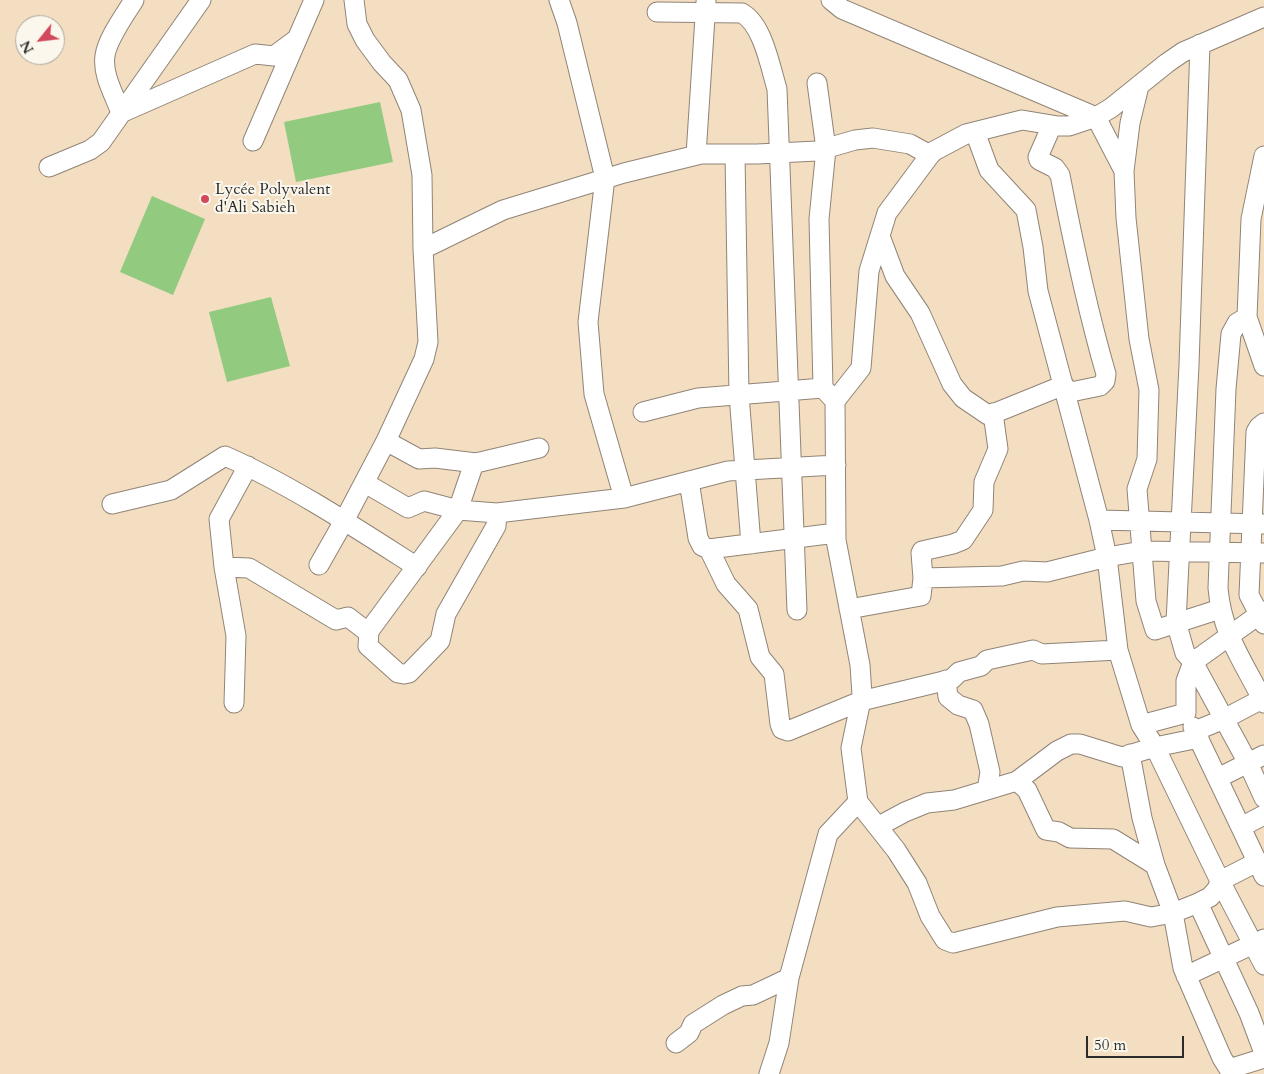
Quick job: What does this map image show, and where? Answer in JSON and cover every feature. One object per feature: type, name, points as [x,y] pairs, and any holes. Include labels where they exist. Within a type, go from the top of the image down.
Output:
[{"type":"street","points":[[121,113],[107,78],[105,57],[110,43],[134,0]]},
{"type":"street","points":[[49,167],[90,150],[101,142],[201,0]]},
{"type":"street","points":[[253,141],[314,0]]},
{"type":"street","points":[[319,564],[365,483],[386,441],[424,359],[428,342],[423,249],[422,175],[411,110],[398,80],[382,63],[365,40],[357,24],[354,0]]},
{"type":"street","points":[[559,0],[567,23],[605,178],[588,322],[594,394],[624,498]]},
{"type":"street","points":[[831,0],[842,9],[1096,117],[1124,171]]},
{"type":"street","points":[[696,155],[706,6]]},
{"type":"street","points":[[657,12],[706,6],[742,13],[750,18],[766,48],[777,89],[797,610]]},
{"type":"street","points":[[643,412],[698,398],[789,391],[829,395],[861,368],[869,271],[887,213],[934,151],[966,134],[1022,120],[1069,126],[1096,117],[1111,108],[1167,63],[1200,44],[1264,17]]},
{"type":"street","points":[[121,113],[255,54],[274,56],[297,39]]},
{"type":"street","points":[[1200,44],[1189,365],[1176,622],[1185,653],[1193,662],[1224,719],[1256,759],[1264,798]]},
{"type":"street","points":[[818,83],[826,149],[819,219],[829,395],[836,465],[836,533],[860,665],[861,701],[851,748],[858,802],[879,826],[917,883],[930,916],[945,940],[949,943],[1057,917],[1125,911],[1152,917],[1174,912],[1198,903],[1213,894],[1220,881],[1261,869],[1186,713],[1186,681],[1193,662],[1262,616],[1249,595],[1258,552],[1256,432],[1264,423]]},
{"type":"street","points":[[1138,86],[1130,123],[1124,171],[1126,218],[1139,339],[1149,390],[1147,460],[1138,489],[1146,602],[1155,630],[1220,608]]},
{"type":"street","points":[[880,236],[895,276],[920,314],[952,384],[964,398],[988,414],[993,414],[1065,389],[1100,386],[1105,381],[1106,374],[1094,334],[1060,176],[1055,168],[1039,160],[1038,157],[1052,125]]},
{"type":"street","points":[[975,132],[989,170],[1026,210],[1033,247],[1038,292],[1100,520],[1118,650],[1141,725],[1155,746],[1220,881],[1259,942],[1264,965]]},
{"type":"street","points":[[423,249],[503,210],[605,178],[696,155],[817,151],[855,140],[873,138],[910,144],[930,155]]},
{"type":"street","points":[[735,154],[739,395],[751,544]]},
{"type":"street","points":[[1264,156],[1250,219],[1247,318],[1264,366]]},
{"type":"street","points":[[1250,219],[1264,198]]},
{"type":"street","points":[[879,826],[927,803],[954,800],[1017,781],[1056,752],[1071,744],[1080,744],[1122,757],[1197,734],[1263,700],[1228,637],[1220,608],[1218,588],[1226,389],[1232,334],[1237,323],[1247,318]]},
{"type":"street","points":[[849,609],[921,596],[923,578],[922,551],[954,544],[963,540],[984,510],[984,482],[998,449],[993,414]]},
{"type":"street","points":[[386,441],[419,459],[435,458],[474,463],[539,448]]},
{"type":"street","points":[[112,504],[171,490],[225,456],[248,466],[344,521],[417,567]]},
{"type":"street","points":[[474,463],[458,510],[369,631],[368,646],[398,673],[409,673],[440,641],[446,614],[496,526],[497,513]]},
{"type":"street","points":[[365,483],[408,508],[424,501],[458,510],[497,513],[624,498],[728,471],[836,465]]},
{"type":"street","points":[[234,703],[236,636],[224,567],[219,520],[248,466]]},
{"type":"street","points":[[689,481],[698,538],[702,546],[709,549],[836,533]]},
{"type":"street","points":[[1100,520],[1259,524]]},
{"type":"street","points":[[709,549],[726,584],[748,610],[760,657],[774,674],[780,724],[782,729],[788,731],[861,701],[952,679],[959,672],[981,666],[987,660],[1033,650],[1042,654],[1118,650]]},
{"type":"street","points":[[923,578],[1002,576],[1023,571],[1047,572],[1142,551],[1258,552]]},
{"type":"street","points":[[224,567],[249,568],[336,620],[348,617],[369,631]]},
{"type":"street","points":[[946,680],[948,697],[958,706],[973,710],[979,724],[990,772],[987,790]]},
{"type":"street","points":[[1141,725],[1186,713]]},
{"type":"street","points":[[1130,754],[1142,818],[1155,865],[1174,912],[1183,968],[1228,1072],[1264,1058]]},
{"type":"street","points":[[1218,778],[1256,759]]},
{"type":"street","points":[[1017,781],[1027,790],[1046,830],[1059,832],[1070,838],[1113,839],[1155,865]]},
{"type":"street","points":[[769,1074],[779,1043],[789,978],[828,834],[858,802]]},
{"type":"street","points":[[1241,827],[1264,815]]},
{"type":"street","points":[[1198,903],[1249,1012],[1264,1053]]},
{"type":"street","points":[[1186,976],[1259,942]]},
{"type":"street","points":[[676,1043],[689,1033],[693,1024],[723,1005],[742,996],[753,995],[789,978]]},
{"type":"green space","points":[[380,102],[393,162],[296,182],[284,122]]},
{"type":"green space","points":[[152,196],[205,219],[173,295],[120,272]]},
{"type":"green space","points":[[271,297],[290,366],[227,382],[209,312]]},
{"type":"place","name":"Lycée Polyvalent d'Ali Sabieh","points":[[205,199]]}]
